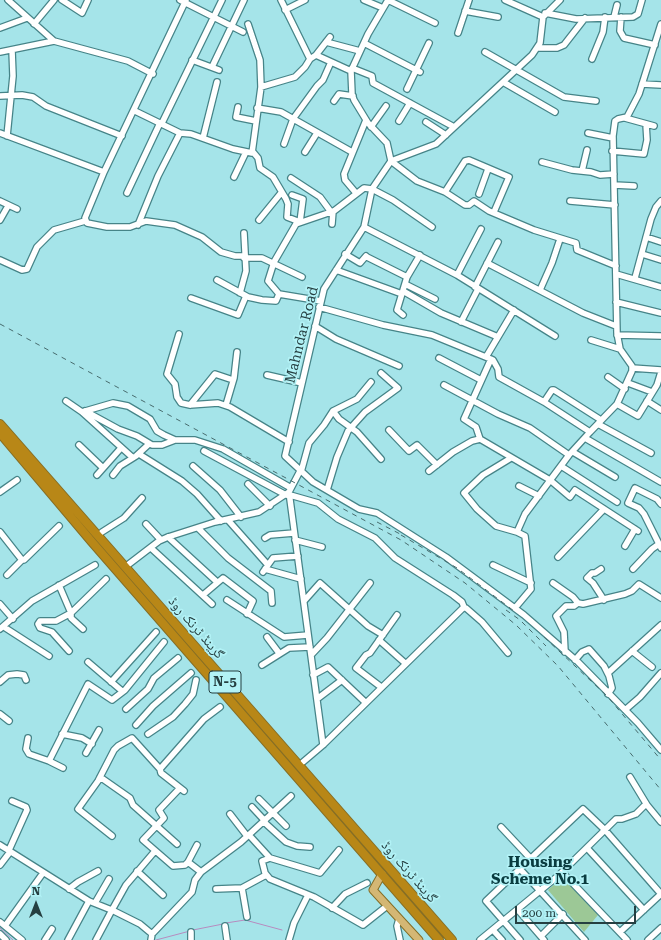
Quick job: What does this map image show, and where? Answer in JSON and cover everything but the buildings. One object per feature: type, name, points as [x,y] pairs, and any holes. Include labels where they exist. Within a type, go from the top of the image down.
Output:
[{"type":"highway","name":"گرینڈ ٹرنک روڈ","points":[[0,424],[439,940]]},
{"type":"highway","name":"گرینڈ ٹرنک روڈ","points":[[0,433],[97,537],[452,940]]},
{"type":"main road","points":[[382,874],[373,890],[419,940]]},
{"type":"street","points":[[8,0],[54,41],[128,61],[153,74]]},
{"type":"street","points":[[34,24],[54,0]]},
{"type":"street","points":[[62,0],[82,13],[88,0]]},
{"type":"street","points":[[127,193],[222,0]]},
{"type":"street","points":[[212,67],[244,0]]},
{"type":"street","points":[[281,0],[310,59]]},
{"type":"street","points":[[285,10],[304,0]]},
{"type":"street","points":[[364,0],[383,8]]},
{"type":"street","points":[[434,23],[388,0],[364,43],[352,70],[353,96],[371,127],[387,143],[391,161],[417,181],[445,192],[465,205],[469,205],[474,201],[489,211],[534,230],[576,243],[577,250],[616,266]]},
{"type":"street","points":[[458,33],[469,0]]},
{"type":"street","points":[[505,0],[544,15],[576,19],[636,17],[642,0]]},
{"type":"street","points":[[391,161],[436,144],[503,82],[537,48],[540,43],[544,15],[560,0]]},
{"type":"street","points":[[85,221],[104,172],[153,74],[184,1],[213,18],[243,32]]},
{"type":"street","points":[[614,17],[617,5]]},
{"type":"street","points":[[466,11],[498,17]]},
{"type":"street","points":[[592,59],[603,32],[605,17]]},
{"type":"street","points":[[621,17],[620,31],[624,38],[655,45]]},
{"type":"street","points":[[0,28],[27,18]]},
{"type":"street","points":[[537,48],[557,48],[564,45],[568,42],[585,18]]},
{"type":"street","points":[[248,24],[260,60],[261,86],[253,152],[258,158],[260,168],[273,177],[288,204],[287,217],[300,222]]},
{"type":"street","points":[[625,118],[629,115],[642,84],[661,24]]},
{"type":"street","points":[[261,86],[295,77],[306,67],[310,59],[316,55],[328,39],[360,51]]},
{"type":"street","points":[[0,52],[54,41]]},
{"type":"street","points":[[364,43],[418,71]]},
{"type":"street","points":[[408,89],[418,71],[429,43]]},
{"type":"street","points":[[7,136],[12,95],[12,50]]},
{"type":"street","points":[[485,52],[564,97],[596,101]]},
{"type":"street","points":[[316,55],[352,70],[372,76],[373,83],[454,127]]},
{"type":"street","points":[[192,60],[219,70]]},
{"type":"street","points":[[284,144],[293,119],[323,80],[331,62]]},
{"type":"street","points":[[203,138],[217,82]]},
{"type":"street","points":[[503,82],[555,112]]},
{"type":"street","points":[[642,84],[661,85]]},
{"type":"street","points":[[334,101],[339,94],[353,96]]},
{"type":"street","points":[[0,96],[12,95],[33,97],[46,106],[122,136]]},
{"type":"street","points":[[399,122],[410,103]]},
{"type":"street","points":[[371,127],[386,106]]},
{"type":"street","points":[[238,107],[236,117],[256,121]]},
{"type":"street","points":[[258,108],[281,112],[352,152]]},
{"type":"street","points":[[135,111],[180,133],[203,138],[246,152],[253,152]]},
{"type":"street","points":[[518,532],[525,514],[550,480],[590,432],[617,404],[628,383],[632,368],[620,349],[616,326],[615,205],[612,151],[613,138],[615,122],[618,119],[625,118],[654,126]]},
{"type":"street","points":[[356,193],[344,178],[352,152],[366,120]]},
{"type":"street","points":[[426,122],[446,135]]},
{"type":"street","points":[[612,151],[644,154],[647,140],[646,124]]},
{"type":"street","points":[[0,133],[104,172]]},
{"type":"street","points":[[138,225],[158,176],[180,133]]},
{"type":"street","points":[[305,152],[317,133]]},
{"type":"street","points":[[588,133],[613,138]]},
{"type":"street","points":[[582,171],[588,150]]},
{"type":"street","points":[[234,178],[246,152]]},
{"type":"street","points":[[445,192],[467,160],[509,177],[494,212]]},
{"type":"street","name":"Mahndar Road","points":[[300,471],[286,458],[324,290],[364,227],[372,189],[391,161]]},
{"type":"street","points":[[542,162],[572,170],[600,175],[614,174]]},
{"type":"street","points":[[479,194],[488,169]]},
{"type":"street","points":[[290,178],[320,197],[332,211],[332,224]]},
{"type":"street","points":[[614,185],[634,186]]},
{"type":"street","points":[[432,227],[393,200],[372,189],[364,188],[332,211],[294,225],[273,264],[268,281],[279,294],[320,304],[383,325],[432,335],[488,358],[498,369],[499,377],[544,402],[590,432]]},
{"type":"street","points":[[259,220],[281,193]]},
{"type":"street","points":[[292,195],[303,199],[300,222]]},
{"type":"street","points":[[0,201],[17,209]]},
{"type":"street","points":[[570,201],[615,205]]},
{"type":"street","points":[[635,278],[656,206],[661,201]]},
{"type":"street","points":[[0,220],[8,206]]},
{"type":"street","points":[[0,260],[22,270],[27,269],[38,247],[54,230],[85,221],[107,227],[130,227],[146,221],[175,225],[202,237],[221,252],[235,256],[259,257],[302,277]]},
{"type":"street","points":[[364,227],[456,275],[556,336]]},
{"type":"street","points":[[456,275],[481,229]]},
{"type":"street","points":[[191,298],[238,315],[246,271],[244,257],[244,233]]},
{"type":"street","points":[[646,237],[661,242]]},
{"type":"street","points":[[540,290],[552,263],[560,239]]},
{"type":"street","points":[[462,322],[498,242]]},
{"type":"street","points":[[346,254],[361,263],[366,256],[407,277]]},
{"type":"street","points":[[642,254],[661,260]]},
{"type":"street","points":[[403,315],[397,310],[407,277],[420,255]]},
{"type":"street","points":[[487,264],[595,319],[616,326]]},
{"type":"street","points":[[336,270],[402,293],[441,313],[498,337]]},
{"type":"street","points":[[616,274],[635,278],[661,287]]},
{"type":"street","points":[[217,280],[243,294],[269,302],[276,301],[279,294]]},
{"type":"street","points":[[405,284],[435,299]]},
{"type":"street","points":[[616,302],[661,313]]},
{"type":"street","points":[[514,310],[498,337],[488,358],[481,380],[464,419],[476,427],[480,439],[550,480],[570,496],[575,490],[637,530],[625,546]]},
{"type":"street","points":[[315,326],[336,339],[399,366]]},
{"type":"street","points":[[179,334],[167,374],[175,384],[177,397],[181,403],[190,405],[209,403],[226,405],[289,442]]},
{"type":"street","points":[[617,334],[661,336]]},
{"type":"street","points":[[591,340],[620,349]]},
{"type":"street","points":[[226,405],[233,380],[237,352]]},
{"type":"street","points":[[439,358],[481,380]]},
{"type":"street","points":[[617,404],[638,416],[652,392],[658,385],[661,371],[632,368]]},
{"type":"street","points":[[327,490],[341,445],[351,427],[365,412],[398,388],[381,373]]},
{"type":"street","points":[[190,405],[214,374],[233,380]]},
{"type":"street","points":[[267,375],[302,383]]},
{"type":"street","points":[[608,377],[625,389]]},
{"type":"street","points":[[129,564],[161,540],[220,521],[259,512],[289,492],[300,471],[309,443],[333,411],[359,398],[371,382]]},
{"type":"street","points":[[628,383],[652,392]]},
{"type":"street","points":[[444,385],[498,414],[530,428],[571,454],[615,477]]},
{"type":"street","points":[[544,402],[552,390],[554,390],[599,422],[651,452]]},
{"type":"street","points":[[647,401],[661,410]]},
{"type":"street","points":[[66,402],[83,412],[136,436],[149,444],[158,446],[174,440],[195,440],[223,449],[289,492],[323,745]]},
{"type":"street","points":[[83,412],[109,403],[122,404],[147,417],[157,431],[174,440]]},
{"type":"street","points":[[333,411],[339,419],[351,427],[382,459]]},
{"type":"street","points":[[83,412],[132,457]]},
{"type":"street","points":[[389,430],[409,451],[418,445],[437,465]]},
{"type":"street","points":[[586,438],[661,482]]},
{"type":"street","points":[[429,471],[457,449],[480,439]]},
{"type":"street","points":[[114,475],[120,466],[138,454],[149,444]]},
{"type":"street","points":[[79,445],[103,468]]},
{"type":"street","points":[[97,475],[121,448]]},
{"type":"street","points":[[204,451],[289,492],[318,503],[338,519],[375,538],[399,561],[462,602],[464,607],[482,622],[508,653]]},
{"type":"street","points":[[138,454],[182,481],[197,494],[220,521]]},
{"type":"street","points":[[511,458],[483,475],[464,493],[477,509],[496,526],[518,532],[524,536],[531,583],[530,591],[515,608]]},
{"type":"street","points":[[192,466],[220,490],[241,516]]},
{"type":"street","points":[[561,466],[617,502]]},
{"type":"street","points":[[300,471],[313,482],[359,509],[377,513],[446,557],[515,608],[575,660],[638,723],[661,750]]},
{"type":"street","points":[[0,492],[17,480]]},
{"type":"street","points":[[248,484],[270,506]]},
{"type":"street","points":[[520,486],[539,496]]},
{"type":"street","points":[[633,569],[654,547],[660,546],[644,514],[639,508],[628,503],[634,488],[656,499],[661,504]]},
{"type":"street","points":[[97,537],[124,518],[142,498]]},
{"type":"street","points":[[558,557],[604,508]]},
{"type":"street","points":[[228,520],[265,568],[301,579]]},
{"type":"street","points":[[146,524],[161,540]]},
{"type":"street","points":[[7,575],[59,526]]},
{"type":"street","points":[[198,528],[228,558],[271,591],[272,603]]},
{"type":"street","points":[[265,538],[270,535],[294,533]]},
{"type":"street","points":[[1,535],[22,560]]},
{"type":"street","points":[[168,538],[217,582]]},
{"type":"street","points":[[295,540],[322,547]]},
{"type":"street","points":[[151,548],[204,595],[212,604]]},
{"type":"street","points":[[265,568],[272,558],[298,556]]},
{"type":"street","points":[[49,656],[2,628],[32,601],[95,565]]},
{"type":"street","points":[[494,565],[531,583]]},
{"type":"street","points":[[601,568],[587,578],[593,583],[604,600]]},
{"type":"street","points":[[204,595],[223,578],[253,601],[247,614]]},
{"type":"street","points":[[69,651],[52,632],[40,628],[38,623],[42,621],[56,622],[71,613],[106,579]]},
{"type":"street","points":[[304,601],[320,583],[351,609],[405,663]]},
{"type":"street","points":[[311,655],[351,609],[370,583]]},
{"type":"street","points":[[553,583],[573,597],[578,603]]},
{"type":"street","points":[[566,652],[564,632],[556,616],[566,606],[574,606],[578,603],[586,604],[630,593],[639,584],[661,598]]},
{"type":"street","points":[[59,585],[71,613],[71,618],[83,629]]},
{"type":"street","points":[[227,600],[284,637],[308,635]]},
{"type":"street","points":[[0,604],[13,619]]},
{"type":"street","points":[[303,762],[323,745],[405,663],[464,607]]},
{"type":"street","points":[[381,687],[356,668],[366,654],[370,652],[381,638],[397,615]]},
{"type":"street","points":[[608,673],[661,625]]},
{"type":"street","points":[[112,682],[156,632]]},
{"type":"street","points":[[267,637],[279,653]]},
{"type":"street","points":[[284,637],[287,650]]},
{"type":"street","points":[[49,760],[88,684],[112,700],[125,690],[164,642]]},
{"type":"street","points":[[262,665],[289,648],[310,647]]},
{"type":"street","points":[[575,660],[582,652],[589,649],[608,673],[612,688],[608,694]]},
{"type":"street","points":[[632,651],[652,667]]},
{"type":"street","points":[[126,709],[148,689],[154,678],[178,658]]},
{"type":"street","points":[[88,662],[122,691]]},
{"type":"street","points":[[313,675],[328,667],[366,702]]},
{"type":"street","points":[[136,726],[153,706],[190,673]]},
{"type":"street","points":[[625,710],[640,697],[661,673]]},
{"type":"street","points":[[0,682],[8,675],[17,674],[24,675],[26,680]]},
{"type":"street","points":[[148,734],[173,717],[185,704],[193,694],[196,680]]},
{"type":"street","points":[[316,699],[342,680]]},
{"type":"street","points":[[160,769],[204,719],[220,707]]},
{"type":"street","points":[[0,714],[9,721]]},
{"type":"street","points":[[86,753],[99,730]]},
{"type":"street","points":[[62,734],[82,738],[92,744]]},
{"type":"street","points":[[28,738],[27,752],[49,760],[63,768]]},
{"type":"street","points":[[112,836],[78,809],[100,777],[116,747],[132,738],[160,769],[161,773],[182,789],[159,810],[164,818],[143,840],[173,866],[186,865],[197,845]]},
{"type":"street","points":[[100,777],[130,798],[133,805],[177,844]]},
{"type":"street","points":[[630,777],[647,805],[661,822]]},
{"type":"street","points":[[0,845],[89,901],[112,910],[140,924],[152,937],[192,892],[195,880],[201,872],[248,836],[291,796]]},
{"type":"street","points":[[259,800],[286,826]]},
{"type":"street","points":[[0,865],[2,858],[9,851],[27,810],[26,807],[12,801]]},
{"type":"street","points":[[480,940],[541,891],[616,819],[622,819],[636,814],[647,805]]},
{"type":"street","points":[[252,807],[264,822],[286,842],[297,846],[310,847]]},
{"type":"street","points":[[520,940],[486,901],[583,809],[605,830],[661,894],[620,932]]},
{"type":"street","points":[[230,814],[248,836],[270,858],[320,873],[339,850]]},
{"type":"street","points":[[501,827],[530,859]]},
{"type":"street","points":[[587,848],[644,910]]},
{"type":"street","points":[[96,940],[126,884],[155,851]]},
{"type":"street","points":[[270,858],[262,861],[266,875],[270,879],[308,895],[363,925],[387,906]]},
{"type":"street","points":[[188,862],[201,872]]},
{"type":"street","points":[[520,869],[563,914],[585,940]]},
{"type":"street","points":[[137,871],[163,895]]},
{"type":"street","points":[[70,889],[78,882],[98,872]]},
{"type":"street","points":[[562,872],[627,940]]},
{"type":"street","points":[[6,926],[43,873]]},
{"type":"street","points":[[216,889],[242,888],[266,875]]},
{"type":"street","points":[[95,903],[108,879]]},
{"type":"street","points":[[332,908],[345,894],[367,883]]},
{"type":"street","points":[[242,888],[247,917]]},
{"type":"street","points":[[290,937],[293,926],[308,895]]},
{"type":"street","points":[[68,940],[89,901]]},
{"type":"street","points":[[518,910],[543,938],[563,914]]},
{"type":"street","points":[[399,919],[396,926],[400,940]]},
{"type":"street","points":[[0,922],[22,940]]},
{"type":"street","points":[[225,926],[227,940]]},
{"type":"street","points":[[648,940],[661,928]]},
{"type":"street","points":[[45,940],[52,929]]},
{"type":"street","points":[[493,930],[502,940]]},
{"type":"street","points":[[190,932],[191,940]]},
{"type":"street","points":[[0,934],[6,940]]},
{"type":"green space","points":[[565,875],[598,915],[584,932],[548,890]]},
{"type":"waterway","points":[[226,923],[245,920],[282,930]]},
{"type":"waterway","points":[[193,930],[223,924]]},
{"type":"waterway","points":[[0,928],[13,940]]},
{"type":"waterway","points":[[156,940],[190,931]]},
{"type":"railway","points":[[0,324],[401,540],[465,583],[516,625],[558,666],[661,790]]},
{"type":"railway","points":[[377,522],[402,535]]},
{"type":"railway","points":[[401,535],[457,568],[514,611]]},
{"type":"railway","points":[[506,610],[520,620],[546,646]]},
{"type":"railway","points":[[544,637],[607,696],[661,760]]},
{"type":"district","name":"Housing Scheme No.1","points":[[540,872]]}]
